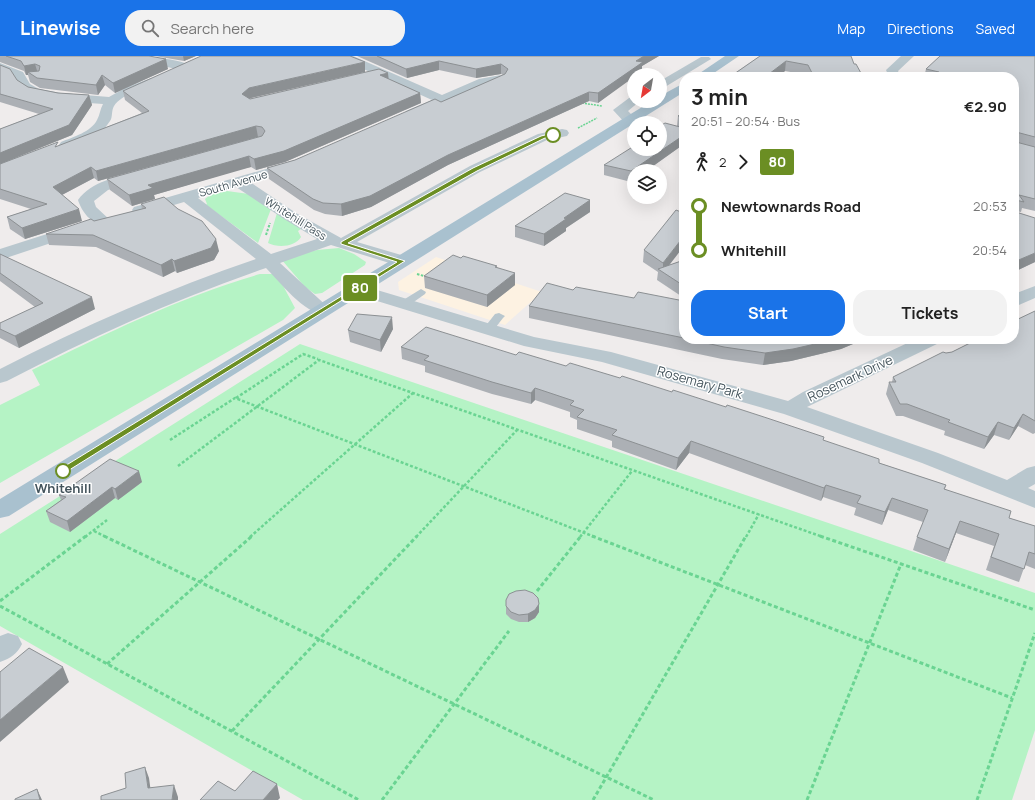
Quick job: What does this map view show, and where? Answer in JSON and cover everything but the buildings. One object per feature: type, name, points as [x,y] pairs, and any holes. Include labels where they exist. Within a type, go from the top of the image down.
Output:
[{"type":"main road","points":[[708,72],[733,56]]},
{"type":"main road","points":[[0,510],[402,261],[632,114],[679,90]]},
{"type":"street","points":[[56,149],[96,130],[104,119],[106,107],[111,101],[123,94],[192,64],[128,56]]},
{"type":"street","points":[[343,56],[442,100]]},
{"type":"street","points":[[892,72],[892,70],[908,56]]},
{"type":"street","points":[[683,72],[705,59]]},
{"type":"street","points":[[0,67],[13,71],[26,78],[25,86],[35,92],[61,97],[111,101]]},
{"type":"street","points":[[362,78],[382,73]]},
{"type":"street","points":[[667,82],[679,75]]},
{"type":"street","points":[[401,118],[483,82],[501,79]]},
{"type":"street","points":[[0,377],[64,344],[262,255],[337,242],[475,170],[543,137],[562,133]]},
{"type":"street","name":"South Avenue","points":[[0,255],[115,217],[292,166],[306,160]]},
{"type":"street","points":[[115,217],[89,209],[86,200],[91,192],[100,187],[152,172]]},
{"type":"street","name":"Whitehill Pass","points":[[238,181],[273,205],[337,242],[402,261]]},
{"type":"street","points":[[186,196],[262,255],[309,301],[322,310]]},
{"type":"street","name":"Rosemary Park","points":[[357,289],[404,304],[493,323],[531,342],[604,356],[674,373],[792,409],[930,458],[1035,500]]},
{"type":"street","points":[[1019,299],[1035,291]]},
{"type":"street","name":"Rosemark Drive","points":[[792,409],[798,403],[810,396],[921,344]]},
{"type":"street","points":[[1009,490],[1035,473]]},
{"type":"lane","points":[[404,304],[421,292]]},
{"type":"path","points":[[576,102],[632,114]]},
{"type":"path","points":[[562,133],[573,130],[609,112],[632,114]]},
{"type":"path","points":[[262,255],[263,244],[274,210],[273,205]]},
{"type":"path","points":[[170,440],[303,354],[632,471],[1035,610]]},
{"type":"path","points":[[178,466],[319,360]]},
{"type":"path","points":[[107,664],[413,393]]},
{"type":"path","points":[[235,398],[1012,698]]},
{"type":"path","points":[[232,731],[517,430]]},
{"type":"path","points":[[537,591],[632,471]]},
{"type":"path","points":[[593,800],[759,514]]},
{"type":"path","points":[[0,601],[107,520]]},
{"type":"path","points":[[94,531],[654,800]]},
{"type":"path","points":[[808,800],[901,564]]},
{"type":"path","points":[[0,606],[359,800]]},
{"type":"path","points":[[382,800],[509,630]]},
{"type":"path","points":[[977,800],[1035,633]]},
{"type":"shaded area","points":[[436,257],[542,292],[505,325],[399,290],[398,282]]},
{"type":"green space","points":[[227,191],[249,194],[271,209],[258,243],[206,205],[205,199],[210,195]]},
{"type":"green space","points":[[277,213],[301,229],[298,231],[301,237],[295,243],[286,246],[277,246],[268,243]]},
{"type":"green space","points":[[339,248],[354,254],[366,262],[365,265],[322,293],[315,294],[305,287],[281,259],[317,250]]},
{"type":"green space","points":[[260,274],[273,274],[280,280],[295,308],[283,320],[0,483],[0,405],[40,385],[32,370],[116,329],[172,305],[230,283]]},
{"type":"green space","points":[[300,344],[1035,593],[1035,730],[1012,800],[303,800],[0,626],[0,534]]},
{"type":"bus line","name":"80","points":[[63,471],[402,261],[343,243],[429,194],[475,170],[543,137],[553,135]]},
{"type":"place","name":"Whitehill","points":[[63,471]]}]
